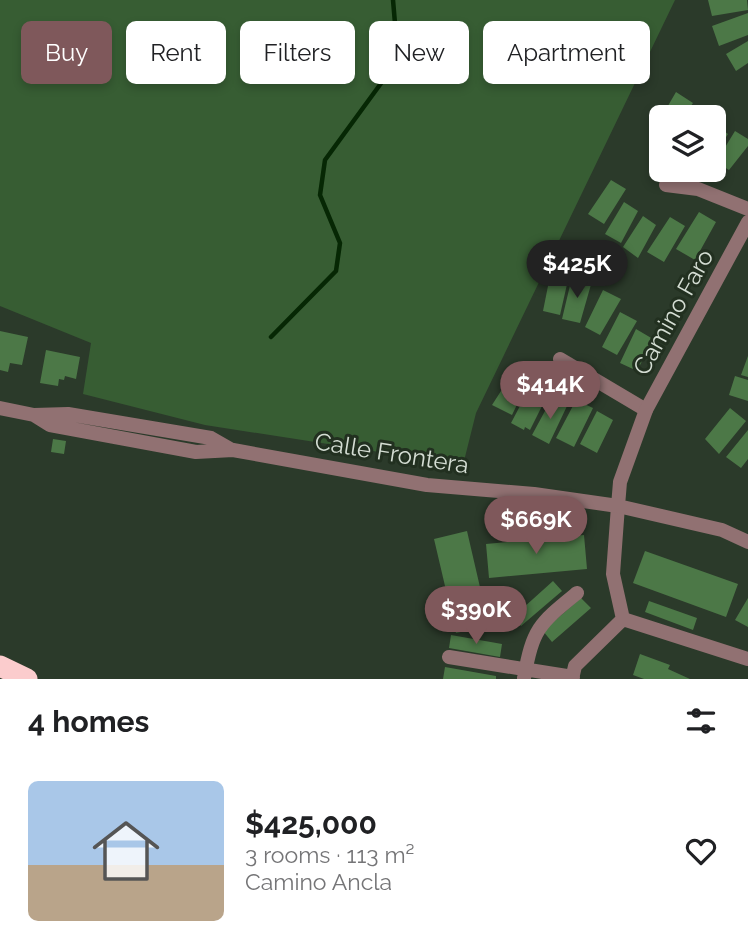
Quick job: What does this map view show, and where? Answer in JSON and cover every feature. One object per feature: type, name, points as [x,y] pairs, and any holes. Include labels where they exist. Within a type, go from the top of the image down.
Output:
[{"type":"highway","points":[[0,666],[27,679]]},
{"type":"street","points":[[666,185],[698,189],[748,209]]},
{"type":"street","name":"Camino Faro","points":[[623,619],[613,574],[620,482],[646,410],[748,222]]},
{"type":"street","points":[[560,359],[646,410]]},
{"type":"street","name":"Calle Frontera","points":[[0,408],[34,415],[50,425],[196,452],[233,450],[427,485],[534,494],[618,506],[722,530],[748,542]]},
{"type":"street","points":[[525,675],[539,625],[576,593]]},
{"type":"street","points":[[449,657],[525,675],[572,678],[575,666],[623,619],[748,659]]},
{"type":"green space","points":[[0,0],[675,0],[650,52],[650,21],[483,21],[483,84],[635,84],[476,413],[463,465],[205,425],[83,394],[91,343],[0,306]]},
{"type":"building","points":[[708,0],[747,0],[748,10],[712,16]]},
{"type":"building","points":[[748,13],[748,35],[719,46],[712,26]]},
{"type":"building","points":[[748,41],[748,63],[736,71],[726,54]]},
{"type":"building","points":[[676,92],[693,103],[692,105],[668,105]]},
{"type":"building","points":[[735,131],[748,139],[748,146],[729,170],[726,168],[726,146]]},
{"type":"building","points":[[611,180],[626,189],[604,224],[588,214]]},
{"type":"building","points":[[624,202],[638,211],[621,243],[605,234]]},
{"type":"building","points":[[699,212],[716,222],[695,260],[676,249]]},
{"type":"building","points":[[643,216],[656,225],[638,258],[623,247]]},
{"type":"building","points":[[670,217],[685,226],[664,262],[647,252]]},
{"type":"building","points":[[550,276],[568,280],[560,315],[543,311]]},
{"type":"building","points":[[572,277],[592,281],[580,323],[562,319]]},
{"type":"building","points":[[603,290],[621,299],[600,335],[585,327]]},
{"type":"building","points":[[620,312],[637,321],[617,355],[602,347]]},
{"type":"building","points":[[636,329],[653,339],[639,367],[636,365],[633,369],[620,363]]},
{"type":"building","points":[[0,331],[28,337],[22,365],[10,363],[8,372],[0,370]]},
{"type":"building","points":[[46,350],[80,357],[76,379],[65,376],[64,380],[59,379],[58,386],[40,383]]},
{"type":"building","points":[[748,356],[748,377],[741,375]]},
{"type":"building","points":[[512,374],[528,382],[512,415],[492,405]]},
{"type":"building","points":[[735,376],[748,380],[748,401],[729,395]]},
{"type":"building","points":[[531,385],[548,394],[530,430],[525,427],[524,430],[511,423]]},
{"type":"building","points":[[552,398],[567,406],[549,444],[532,435]]},
{"type":"building","points":[[576,400],[593,408],[574,447],[556,438]]},
{"type":"building","points":[[730,408],[746,421],[719,454],[705,439]]},
{"type":"building","points":[[597,411],[613,420],[597,453],[580,444]]},
{"type":"building","points":[[748,430],[748,459],[741,468],[726,457]]},
{"type":"building","points":[[53,439],[66,441],[64,454],[51,452]]},
{"type":"building","points":[[467,531],[489,626],[456,633],[434,539]]},
{"type":"building","points":[[584,535],[587,569],[489,578],[486,544]]},
{"type":"building","points":[[645,551],[738,584],[726,617],[633,583]]},
{"type":"building","points":[[553,581],[562,591],[521,626],[513,617]]},
{"type":"building","points":[[581,598],[591,608],[552,642],[543,631]]},
{"type":"building","points":[[748,598],[748,627],[735,620]]},
{"type":"building","points":[[649,601],[697,618],[693,630],[645,612]]},
{"type":"building","points":[[451,635],[502,644],[500,657],[449,648]]},
{"type":"building","points":[[640,654],[670,665],[668,669],[690,679],[644,679],[633,675]]},
{"type":"building","points":[[445,667],[496,676],[496,679],[443,679]]},
{"type":"waterway","points":[[271,337],[336,271],[340,243],[320,195],[325,160],[390,71],[396,35],[393,0]]}]
